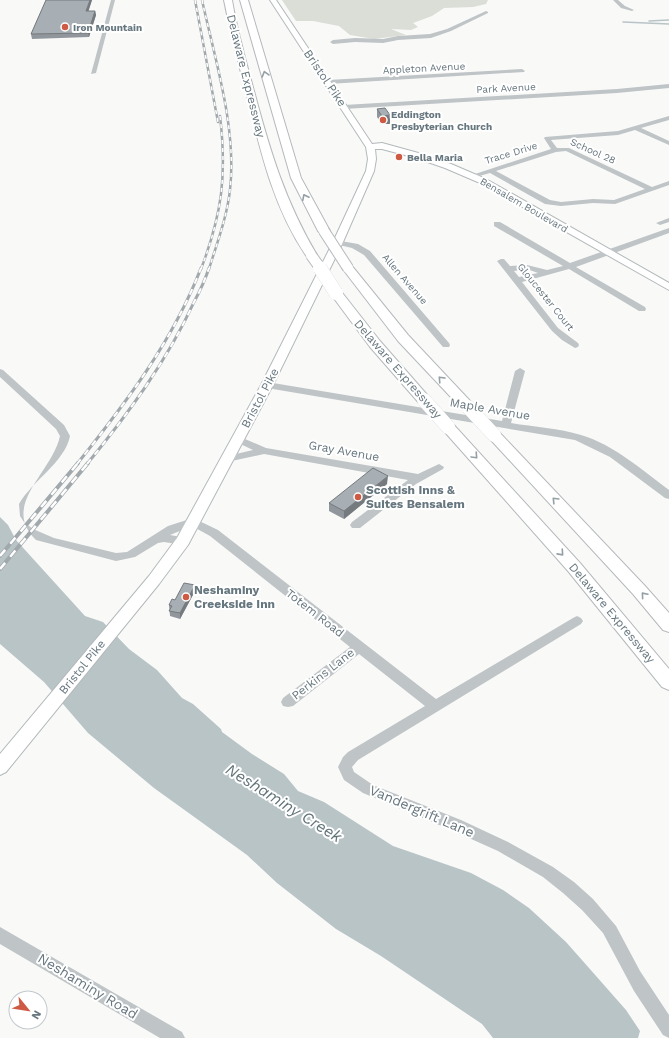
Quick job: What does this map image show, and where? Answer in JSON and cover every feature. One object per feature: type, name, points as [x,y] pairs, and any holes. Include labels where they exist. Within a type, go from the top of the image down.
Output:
[{"type":"highway","name":"Delaware Expressway","points":[[228,0],[238,50],[271,174],[293,224],[311,256],[336,293],[375,344],[574,567],[669,682]]},
{"type":"highway","name":"Delaware Expressway","points":[[244,0],[296,178],[324,231],[348,268],[403,338],[468,407],[500,430],[669,625]]},
{"type":"main road","name":"Bristol Pike","points":[[0,767],[165,566],[182,541],[267,385],[338,242],[370,168],[372,157],[370,147],[273,0]]},
{"type":"main road","name":"Bensalem Boulevard","points":[[370,147],[382,146],[410,153],[448,166],[498,188],[669,287]]},
{"type":"street","points":[[93,73],[113,0]]},
{"type":"street","points":[[614,0],[623,7],[632,10]]},
{"type":"street","points":[[333,42],[356,40],[383,41],[434,35],[449,30],[486,12]]},
{"type":"street","name":"Appleton Avenue","points":[[328,82],[522,71]]},
{"type":"street","name":"Park Avenue","points":[[344,107],[668,87]]},
{"type":"street","name":"School 28","points":[[651,189],[567,149],[555,150],[547,138],[618,133],[669,118]]},
{"type":"street","points":[[635,128],[669,143]]},
{"type":"street","name":"Trace Drive","points":[[472,176],[555,150]]},
{"type":"street","points":[[490,170],[548,202],[561,204],[593,201],[615,202],[669,183]]},
{"type":"street","points":[[660,223],[669,220]]},
{"type":"street","points":[[497,224],[642,309]]},
{"type":"street","points":[[518,280],[570,266],[608,253],[632,242],[669,230]]},
{"type":"street","name":"Allen Avenue","points":[[338,242],[356,246],[367,253],[446,345]]},
{"type":"street","name":"Gloucester Court","points":[[501,261],[518,280],[556,330],[569,342],[575,345]]},
{"type":"street","points":[[509,269],[527,267],[548,273]]},
{"type":"street","points":[[500,430],[520,371]]},
{"type":"street","points":[[0,372],[60,427],[65,436],[64,442],[59,450],[14,504],[14,514],[22,527],[31,534],[42,539],[116,556],[131,554],[169,530],[193,522]]},
{"type":"street","name":"Maple Avenue","points":[[267,385],[500,430],[563,434],[588,441],[608,451],[669,495]]},
{"type":"street","name":"Gray Avenue","points":[[238,439],[264,451],[419,478]]},
{"type":"street","name":"Gray Avenue","points":[[227,459],[264,451]]},
{"type":"street","points":[[356,525],[419,478],[439,467]]},
{"type":"street","name":"Totem Road","points":[[193,522],[214,534],[435,706]]},
{"type":"street","points":[[155,540],[164,538],[182,541]]},
{"type":"street","name":"Vandergrift Lane","points":[[577,621],[353,756],[348,761],[345,768],[349,776],[368,789],[492,841],[527,859],[565,884],[614,935],[623,956],[654,1010],[669,1029]]},
{"type":"street","name":"Perkins Lane","points":[[288,702],[359,647]]},
{"type":"street","name":"Neshaminy Road","points":[[0,935],[176,1038]]},
{"type":"shaded area","points":[[282,0],[488,0],[486,4],[473,7],[444,8],[432,16],[413,23],[418,27],[411,30],[391,29],[406,35],[374,39],[350,35],[339,26],[313,21],[296,21]]},
{"type":"water","name":"Neshaminy Creek","points":[[0,517],[8,525],[16,540],[85,616],[103,622],[129,649],[157,670],[182,698],[193,704],[221,729],[222,732],[252,754],[284,774],[298,791],[324,802],[393,846],[471,873],[503,890],[529,908],[566,942],[626,1010],[640,1031],[638,1038],[493,1038],[482,1024],[381,956],[336,929],[277,883],[247,855],[154,788],[88,733],[44,682],[0,644]]},
{"type":"building","name":"Iron Mountain","points":[[46,0],[90,0],[86,11],[95,11],[88,33],[31,34]]},
{"type":"building","points":[[385,108],[390,115],[382,116],[377,109]]},
{"type":"building","points":[[373,468],[388,476],[344,511],[329,503]]},
{"type":"building","points":[[184,583],[195,585],[180,613],[169,611],[172,606],[169,605],[172,599],[175,600]]},
{"type":"waterway","points":[[649,21],[669,20]]},
{"type":"waterway","points":[[623,22],[669,24]]},
{"type":"railway","points":[[195,0],[218,122]]},
{"type":"railway","points":[[202,0],[224,94],[228,118],[231,166],[227,210],[209,269]]},
{"type":"railway","points":[[201,269],[214,230],[221,194],[223,157],[220,116]]},
{"type":"railway","points":[[77,464],[130,395],[162,346],[177,321],[201,268]]},
{"type":"railway","points":[[87,464],[132,406],[159,366],[183,324],[209,268]]},
{"type":"railway","points":[[0,556],[78,463]]},
{"type":"railway","points":[[0,569],[88,463]]},
{"type":"place","name":"Iron Mountain","points":[[65,27]]},
{"type":"place","name":"Eddington Presbyterian Church","points":[[383,120]]},
{"type":"place","name":"Bella Maria","points":[[399,157]]},
{"type":"place","name":"Scottish Inns & Suites Bensalem","points":[[358,497]]},
{"type":"place","name":"Neshaminy Creekside Inn","points":[[186,597]]}]
